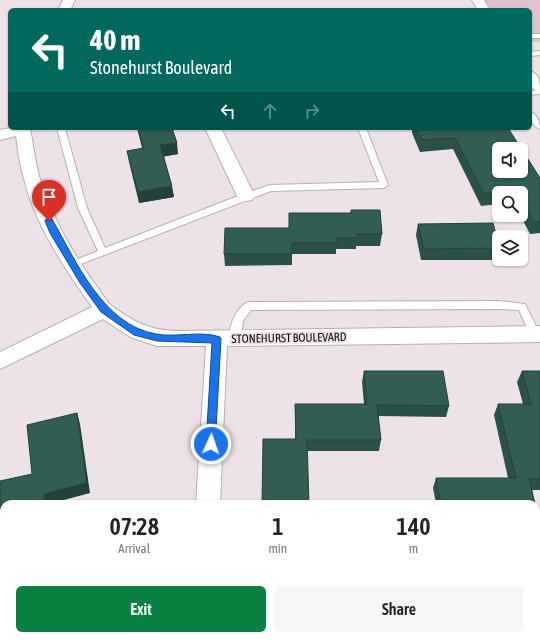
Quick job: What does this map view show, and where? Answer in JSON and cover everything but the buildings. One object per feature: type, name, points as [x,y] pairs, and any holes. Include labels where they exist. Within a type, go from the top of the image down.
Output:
[{"type":"street","points":[[532,78],[540,88]]},
{"type":"street","points":[[0,135],[18,130]]},
{"type":"street","name":"STONEHURST BOULEVARD","points":[[22,130],[31,176],[38,198],[54,233],[104,310],[137,332],[157,338],[226,339],[537,334]]},
{"type":"street","points":[[214,130],[246,196]]},
{"type":"street","points":[[0,361],[104,310]]},
{"type":"street","points":[[208,500],[226,339]]},
{"type":"lane","points":[[532,117],[540,127]]},
{"type":"lane","points":[[62,130],[84,214],[93,236],[103,252]]},
{"type":"lane","points":[[73,264],[270,188],[384,185],[363,130]]},
{"type":"lane","points":[[226,339],[241,313],[249,306],[499,305],[522,307],[537,334]]},
{"type":"shaded area","points":[[474,0],[540,0],[540,42],[532,42],[532,8],[480,8]]},
{"type":"route","points":[[49,221],[54,233],[83,281],[104,310],[137,332],[157,338],[176,340],[217,339],[211,444]]}]
